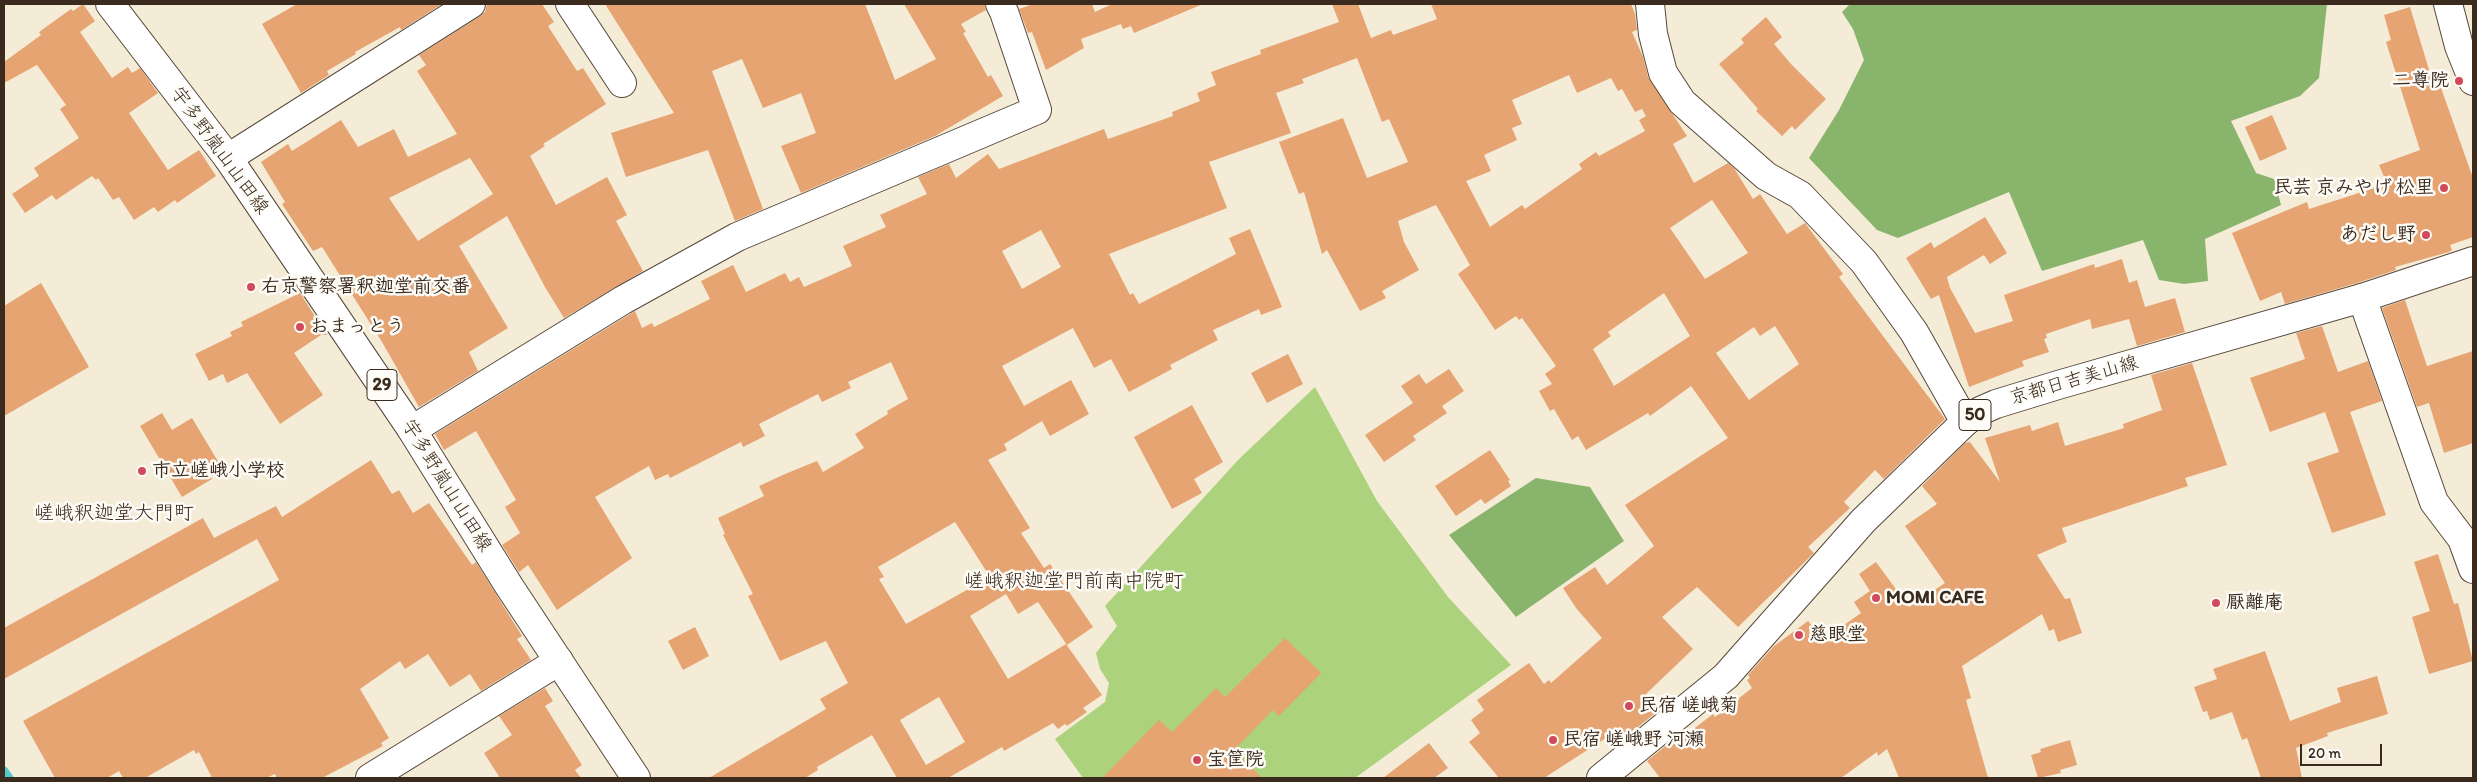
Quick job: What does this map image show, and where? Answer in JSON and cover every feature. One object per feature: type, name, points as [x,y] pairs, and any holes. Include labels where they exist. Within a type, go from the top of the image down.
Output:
[{"type":"street","name":"宇多野嵐山山田線","points":[[110,4],[228,158],[412,430],[508,586],[636,778]]},
{"type":"street","points":[[228,158],[471,4]]},
{"type":"street","points":[[570,4],[622,84]]},
{"type":"street","points":[[412,430],[624,300],[736,237],[1037,110],[1000,4]]},
{"type":"street","points":[[1650,4],[1652,34],[1663,73],[1682,102],[1766,176],[1800,195],[1864,262],[1914,332],[1965,422]]},
{"type":"street","points":[[2448,4],[2459,46],[2473,81]]},
{"type":"street","name":"京都日吉美山線","points":[[1601,778],[1726,676],[1863,521],[1965,422],[1980,411],[2005,401],[2362,298],[2473,261]]},
{"type":"street","points":[[2362,298],[2434,502],[2462,539],[2473,569]]},
{"type":"street","points":[[370,778],[559,661]]},
{"type":"green space","points":[[1850,4],[2327,4],[2319,78],[2300,96],[2231,121],[2256,173],[2274,179],[2281,205],[2205,239],[2208,281],[2184,284],[2159,280],[2143,240],[2042,271],[2009,192],[1898,238],[1877,230],[1809,158],[1839,110],[1864,60],[1853,29],[1842,12]]},
{"type":"green space","points":[[1315,387],[1377,501],[1448,597],[1511,665],[1355,778],[1083,778],[1055,739],[1105,702],[1109,683],[1100,669],[1096,653],[1117,626],[1105,606],[1238,460]]},
{"type":"green space","points":[[1536,478],[1590,487],[1624,541],[1516,617],[1449,535]]},
{"type":"building","points":[[83,4],[95,21],[80,32],[112,78],[128,67],[132,73],[140,68],[158,93],[129,113],[168,170],[199,150],[216,176],[177,203],[175,200],[158,212],[154,207],[134,220],[119,197],[113,200],[98,178],[96,180],[92,176],[56,200],[52,195],[25,213],[12,194],[39,176],[34,168],[79,138],[60,109],[66,105],[37,65],[4,83],[4,62],[41,35],[39,32],[71,9],[73,11]]},
{"type":"building","points":[[297,4],[442,4],[401,30],[400,27],[355,52],[356,54],[327,71],[329,75],[301,93],[262,24]]},
{"type":"building","points":[[487,4],[542,4],[554,22],[548,26],[577,71],[583,68],[606,104],[543,144],[545,146],[530,156],[556,205],[607,177],[627,215],[616,221],[643,271],[564,318],[507,216],[459,246],[508,328],[469,352],[478,371],[419,407],[382,342],[322,247],[313,251],[282,204],[285,202],[261,162],[288,144],[292,151],[341,120],[358,147],[394,129],[408,157],[457,134],[417,71],[426,65],[419,55],[485,12]],"holes":[[[470,158],[493,194],[418,241],[389,198]]]},
{"type":"building","points":[[605,4],[865,4],[895,80],[936,59],[904,4],[984,4],[986,10],[961,24],[966,32],[963,33],[988,77],[991,75],[1003,96],[935,136],[801,193],[781,146],[816,133],[801,93],[763,108],[742,59],[712,71],[763,209],[735,221],[708,150],[626,177],[611,133],[674,113]]},
{"type":"building","points":[[1033,4],[1092,4],[1095,12],[1112,4],[1203,4],[1134,33],[1131,26],[1123,29],[1121,24],[1081,39],[1084,48],[1046,70],[1032,32],[1028,33],[1019,9]]},
{"type":"building","points":[[1332,4],[1358,4],[1371,38],[1391,30],[1393,35],[1437,19],[1431,4],[1631,4],[1635,14],[1637,30],[1632,32],[1643,57],[1648,77],[1687,136],[1673,144],[1694,183],[1728,163],[1734,168],[1753,199],[1760,194],[1787,234],[1805,223],[1843,274],[1839,277],[1945,419],[1884,479],[1875,470],[1844,502],[1850,508],[1808,547],[1814,553],[1738,627],[1697,587],[1662,617],[1693,649],[1646,694],[1659,710],[1627,736],[1620,729],[1544,778],[1499,778],[1469,742],[1480,733],[1471,720],[1484,710],[1477,700],[1529,663],[1544,684],[1549,680],[1551,683],[1602,638],[1576,608],[1563,588],[1595,567],[1607,585],[1654,546],[1625,505],[1728,438],[1691,386],[1650,416],[1648,413],[1586,450],[1578,436],[1572,440],[1554,409],[1550,411],[1539,391],[1552,384],[1545,374],[1556,366],[1522,318],[1519,320],[1516,316],[1495,330],[1458,274],[1470,265],[1436,205],[1398,221],[1404,242],[1419,270],[1382,291],[1386,298],[1360,311],[1327,250],[1322,254],[1304,192],[1299,194],[1279,142],[1343,118],[1367,178],[1408,162],[1389,119],[1382,122],[1357,58],[1302,79],[1304,83],[1276,93],[1291,133],[1209,162],[1227,208],[1109,254],[1130,295],[1133,293],[1139,304],[1236,254],[1229,238],[1250,229],[1282,307],[1261,315],[1259,309],[1213,330],[1218,340],[1170,365],[1172,369],[1129,392],[1111,359],[1094,368],[1073,328],[1002,366],[1024,406],[1071,380],[1089,414],[1050,436],[1042,421],[1004,444],[1007,450],[988,460],[1030,528],[1021,533],[1044,568],[1050,564],[1093,627],[1067,645],[1038,602],[1018,614],[1006,594],[970,616],[1008,679],[1066,644],[1102,695],[1083,708],[1087,712],[1067,726],[1065,724],[1058,729],[1053,723],[1004,751],[1002,747],[948,778],[897,778],[872,735],[817,767],[818,770],[805,778],[709,778],[826,709],[820,699],[848,683],[826,641],[780,661],[748,596],[753,594],[723,535],[725,534],[718,518],[764,496],[759,486],[817,461],[823,472],[864,448],[855,434],[888,414],[887,411],[908,399],[891,362],[848,382],[851,388],[822,402],[818,394],[759,424],[765,436],[743,447],[741,442],[670,478],[668,474],[655,480],[649,466],[595,497],[632,558],[557,610],[528,565],[519,572],[502,545],[520,533],[505,507],[516,500],[476,431],[444,450],[435,434],[635,311],[642,328],[652,323],[654,327],[710,299],[701,281],[733,265],[746,292],[785,273],[790,282],[799,277],[804,287],[852,266],[843,246],[886,227],[880,215],[927,194],[918,177],[949,164],[956,178],[988,154],[999,169],[1104,129],[1108,139],[1173,116],[1172,112],[1200,101],[1197,93],[1216,85],[1211,72],[1261,54],[1260,50],[1339,22]],"holes":[[[1569,75],[1577,93],[1611,78],[1618,91],[1622,89],[1635,112],[1642,109],[1646,116],[1639,120],[1645,131],[1599,156],[1596,152],[1579,164],[1582,169],[1525,209],[1522,205],[1490,227],[1466,181],[1491,171],[1484,155],[1517,140],[1512,128],[1522,124],[1512,100]],[[1712,200],[1748,253],[1705,279],[1670,228]],[[1041,230],[1061,267],[1022,289],[1002,251]],[[1664,293],[1690,336],[1614,386],[1593,349],[1611,336],[1608,332]],[[1775,326],[1799,364],[1749,400],[1716,353],[1754,327],[1760,336]],[[955,522],[990,577],[906,624],[879,579],[884,577],[878,567]],[[939,697],[965,742],[926,765],[900,720]]]},
{"type":"building","points":[[2410,7],[2430,73],[2435,71],[2473,178],[2473,237],[2450,245],[2452,250],[2449,252],[2395,267],[2396,270],[2357,283],[2285,304],[2281,292],[2260,301],[2232,233],[2307,202],[2309,209],[2387,184],[2379,165],[2420,150],[2386,42],[2391,40],[2384,15]]},
{"type":"building","points":[[1766,17],[1782,37],[1774,44],[1826,99],[1795,130],[1792,126],[1782,136],[1756,111],[1758,109],[1719,64],[1744,43],[1741,39]]},
{"type":"building","points":[[2272,115],[2287,149],[2260,161],[2245,127]]},
{"type":"building","points":[[1985,217],[2007,253],[1990,264],[1984,255],[1947,277],[1950,288],[1975,333],[2013,321],[2004,295],[2094,264],[2095,268],[2122,259],[2129,283],[2137,280],[2145,307],[2175,298],[2185,332],[2137,346],[2129,319],[2092,329],[2090,319],[2046,334],[2047,338],[2044,339],[2049,352],[2022,361],[2024,366],[1969,387],[1939,295],[1931,299],[1906,258],[1931,242],[1934,248]]},
{"type":"building","points":[[41,283],[89,367],[4,416],[4,306]]},
{"type":"building","points":[[300,293],[327,335],[321,335],[294,353],[323,395],[280,424],[247,373],[227,383],[223,374],[209,381],[195,354],[232,336],[230,332],[243,326],[241,322]]},
{"type":"building","points":[[2405,300],[2427,366],[2473,351],[2473,443],[2444,453],[2429,403],[2417,407],[2382,308]]},
{"type":"building","points":[[2322,326],[2338,372],[2368,361],[2382,401],[2350,412],[2386,515],[2332,533],[2307,463],[2339,452],[2325,412],[2270,432],[2250,378],[2305,359],[2296,333]]},
{"type":"building","points":[[1288,354],[1303,384],[1267,403],[1251,373]]},
{"type":"building","points":[[2192,363],[2227,465],[2185,478],[2188,486],[2062,528],[2067,542],[2037,555],[2065,599],[2070,598],[2082,633],[2058,642],[2054,629],[2049,631],[2042,614],[1962,666],[1971,698],[1966,700],[1988,778],[1899,778],[1887,749],[1878,756],[1877,752],[1841,778],[1660,778],[1647,761],[1679,735],[1682,738],[1713,714],[1715,717],[1752,688],[1747,680],[1750,678],[1748,675],[1774,646],[1808,621],[1823,640],[1861,613],[1854,602],[1870,591],[1859,574],[1876,562],[1909,607],[1945,583],[1905,526],[1937,504],[1922,486],[1965,443],[1970,442],[2000,482],[1985,438],[2030,425],[2032,431],[2058,422],[2065,446],[2124,428],[2123,424],[2162,410],[2151,375]]},
{"type":"building","points":[[1449,369],[1464,391],[1442,406],[1447,413],[1413,436],[1416,440],[1384,462],[1365,435],[1413,403],[1401,386],[1419,374],[1426,384]]},
{"type":"building","points":[[1192,405],[1223,462],[1194,479],[1202,493],[1172,509],[1134,437]]},
{"type":"building","points":[[162,413],[172,430],[192,418],[222,468],[210,475],[212,479],[182,497],[140,426]]},
{"type":"building","points":[[1490,450],[1510,480],[1508,481],[1511,486],[1485,504],[1481,499],[1456,516],[1435,486]]},
{"type":"building","points":[[371,460],[392,494],[399,490],[413,513],[429,503],[472,565],[476,562],[522,636],[517,639],[531,660],[481,691],[470,674],[450,687],[428,654],[405,669],[400,661],[360,689],[389,738],[381,743],[383,746],[322,778],[277,778],[275,774],[266,778],[212,778],[199,752],[196,754],[194,750],[145,778],[123,778],[119,771],[107,778],[55,778],[23,721],[279,580],[257,539],[4,679],[4,628],[203,518],[214,538],[276,506],[282,517]]},
{"type":"building","points":[[2438,554],[2454,604],[2458,603],[2473,661],[2429,674],[2412,617],[2430,611],[2414,562]]},
{"type":"building","points":[[695,627],[709,656],[683,670],[668,641]]},
{"type":"building","points":[[1285,638],[1321,673],[1279,716],[1273,710],[1234,750],[1262,778],[1102,778],[1159,720],[1172,732],[1216,688],[1225,697]]},
{"type":"building","points":[[2265,651],[2290,721],[2341,702],[2337,688],[2377,676],[2388,714],[2327,733],[2328,736],[2296,748],[2302,778],[2261,778],[2247,738],[2242,740],[2232,712],[2210,720],[2207,711],[2203,712],[2194,687],[2217,679],[2213,669]]},
{"type":"building","points":[[545,688],[553,701],[545,706],[582,765],[575,770],[581,778],[500,778],[484,753],[512,735],[499,716]]},
{"type":"building","points":[[2070,740],[2077,765],[2060,770],[2061,773],[2038,778],[2031,755],[2041,752],[2040,749]]},
{"type":"building","points":[[1429,743],[1448,768],[1434,778],[1383,778]]},
{"type":"waterway","points":[[4,771],[9,778]]},
{"type":"place","name":"二尊院","points":[[2459,81]]},
{"type":"place","name":"民芸 京みやげ 松里","points":[[2444,188]]},
{"type":"place","name":"あだし野","points":[[2426,235]]},
{"type":"place","name":"右京警察署釈迦堂前交番","points":[[251,287]]},
{"type":"place","name":"おまっとう","points":[[300,327]]},
{"type":"place","name":"市立嵯峨小学校","points":[[142,471]]},
{"type":"place","name":"MOMI CAFE","points":[[1876,598]]},
{"type":"place","name":"厭離庵","points":[[2216,603]]},
{"type":"place","name":"慈眼堂","points":[[1799,635]]},
{"type":"place","name":"民宿 嵯峨菊","points":[[1629,706]]},
{"type":"place","name":"民宿 嵯峨野 河瀬","points":[[1553,740]]},
{"type":"place","name":"宝筐院","points":[[1197,760]]},
{"type":"district","name":"嵯峨釈迦堂大門町","points":[[114,514]]},
{"type":"district","name":"嵯峨釈迦堂門前南中院町","points":[[1074,582]]}]
